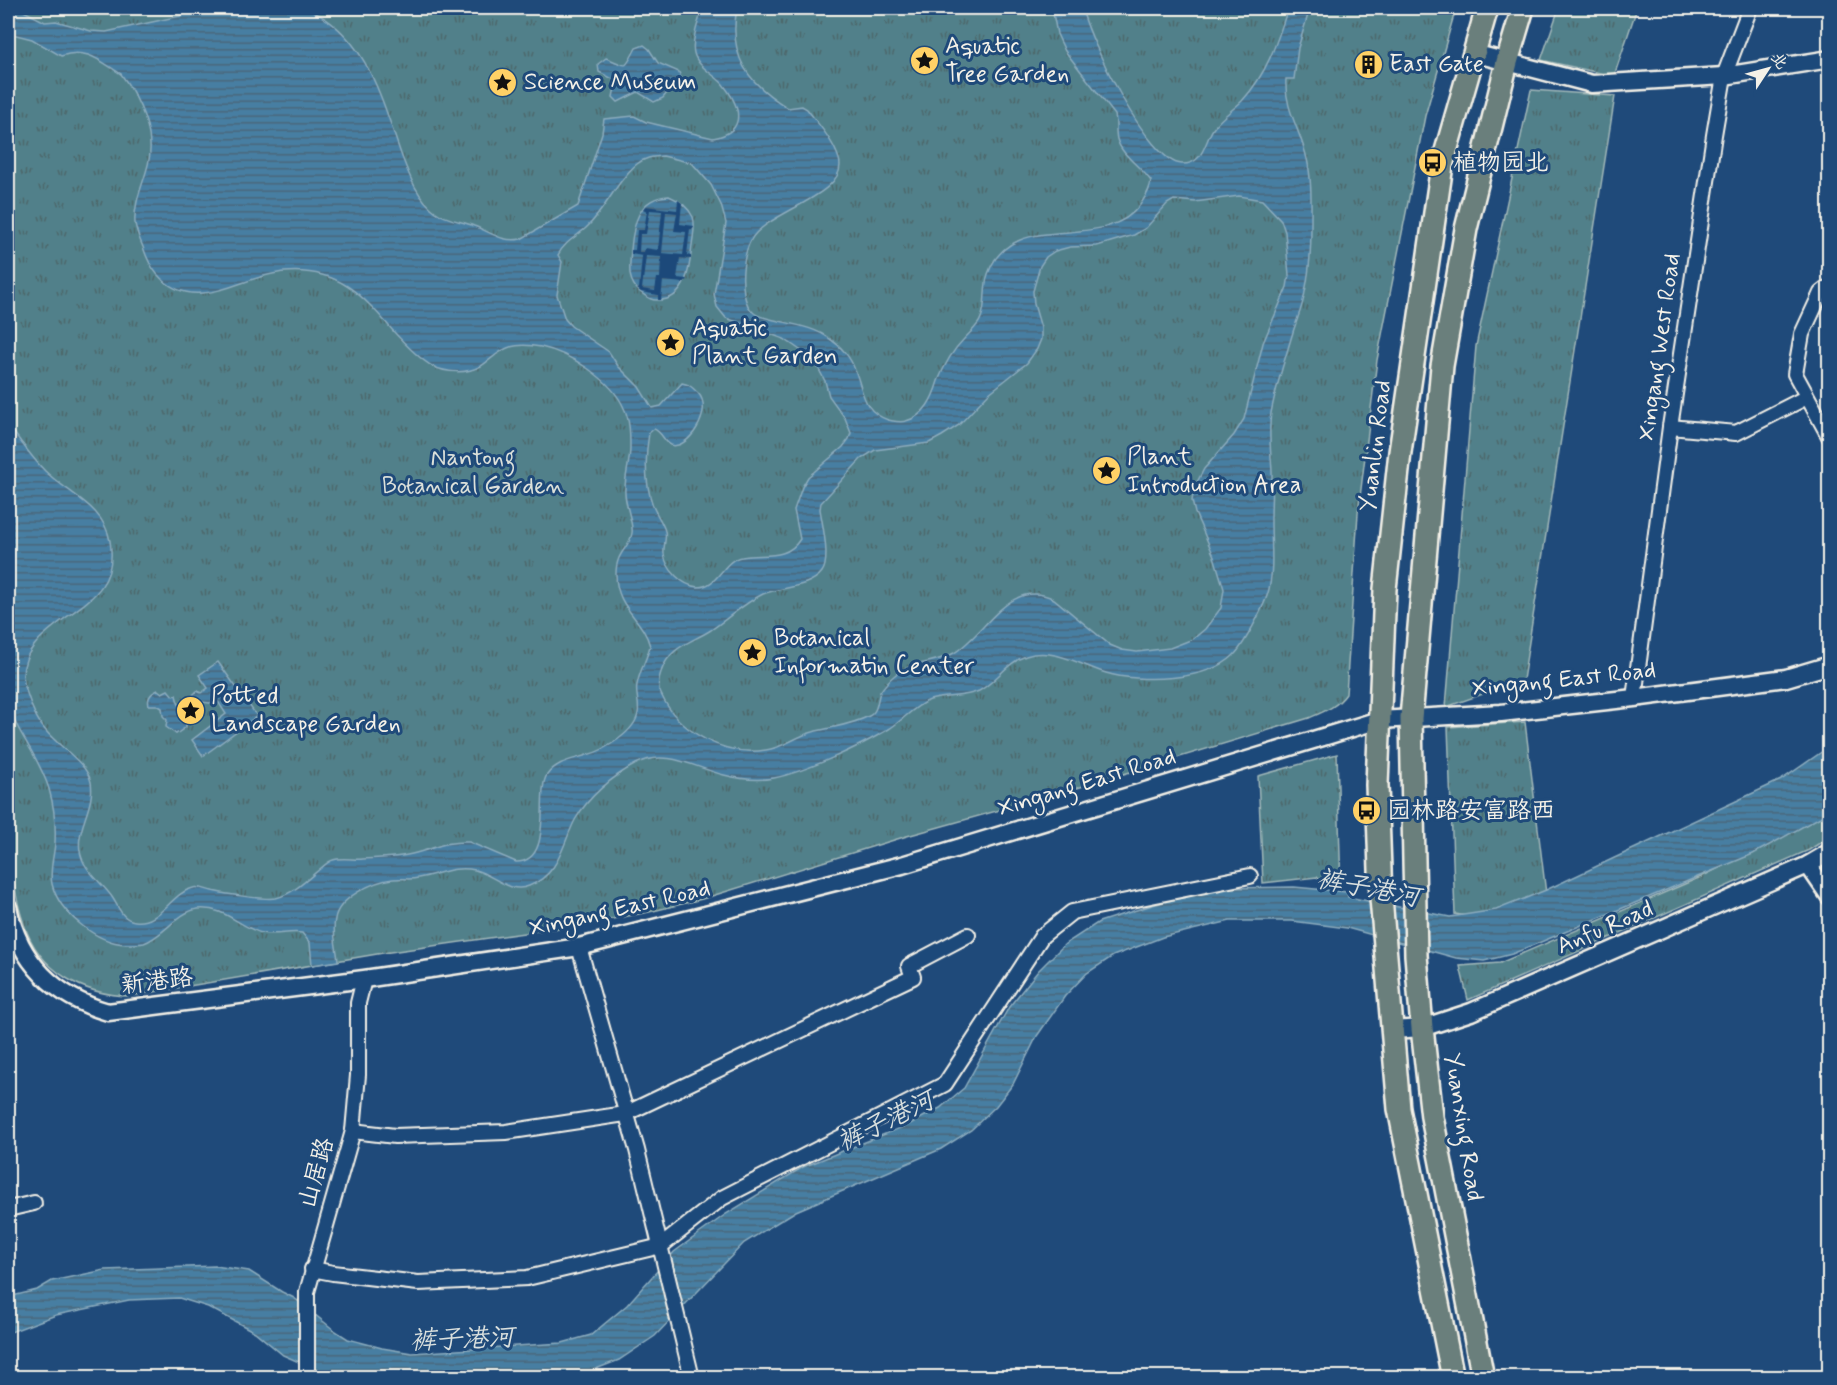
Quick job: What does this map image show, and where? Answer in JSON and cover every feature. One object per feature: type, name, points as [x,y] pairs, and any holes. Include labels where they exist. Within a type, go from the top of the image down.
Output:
[{"type":"main road","name":"Yuanlin Road","points":[[1393,1030],[1381,898],[1377,785],[1385,590],[1401,441],[1437,191],[1449,137],[1487,8]]},
{"type":"main road","points":[[1411,718],[1442,366],[1466,229],[1507,62],[1523,8]]},
{"type":"main road","name":"Yuanxing Road","points":[[1411,718],[1416,955],[1422,1028],[1432,1117],[1483,1377]]},
{"type":"main road","points":[[1393,1030],[1399,1109],[1453,1377]]},
{"type":"street","name":"Xingang West Road","points":[[1634,699],[1670,427],[1724,76],[1750,8]]},
{"type":"street","points":[[1473,53],[1592,84],[1724,76],[1830,58]]},
{"type":"street","points":[[1830,286],[1821,293],[1802,334],[1795,374],[1830,438]]},
{"type":"street","points":[[1670,427],[1736,433],[1808,397]]},
{"type":"street","name":"Xingang East Road","points":[[364,979],[579,947],[902,865],[1379,720],[1502,713],[1634,699],[1786,678],[1830,665]]},
{"type":"street","name":"Anfu Road","points":[[1393,1030],[1422,1028],[1471,1012],[1808,866],[1830,852]]},
{"type":"street","points":[[1808,866],[1830,897]]},
{"type":"street","points":[[312,1269],[418,1283],[527,1278],[663,1252],[722,1198],[945,1084],[1042,936],[1072,912],[1250,876]]},
{"type":"street","name":"新港路","points":[[8,907],[20,946],[39,971],[70,997],[90,1007],[108,1012],[364,979]]},
{"type":"street","points":[[352,1131],[394,1136],[506,1132],[626,1114],[914,977],[909,966],[968,935]]},
{"type":"street","points":[[579,947],[637,1150],[692,1377]]},
{"type":"street","name":"山居路","points":[[307,1377],[307,1292],[352,1131],[358,1075],[358,1003],[364,979]]},
{"type":"street","points":[[8,1209],[34,1203]]},
{"type":"green space","name":"Nantong Botanical Garden","points":[[8,8],[1456,8],[1425,116],[1377,360],[1358,513],[1346,694],[1334,706],[1309,718],[702,899],[649,912],[581,925],[383,953],[130,996],[113,995],[80,985],[52,967],[31,941],[18,905],[8,843]]},
{"type":"green space","points":[[1559,8],[1637,8],[1614,76],[1541,60]]},
{"type":"green space","points":[[1531,90],[1615,96],[1523,680],[1446,707],[1476,346]]},
{"type":"green space","points":[[1525,722],[1547,902],[1497,921],[1455,914],[1448,727]]},
{"type":"green space","points":[[1337,754],[1341,889],[1331,891],[1317,877],[1263,883],[1258,776]]},
{"type":"green space","points":[[1829,812],[1829,837],[1809,850],[1468,1000],[1460,966],[1500,963],[1701,877]]},
{"type":"water","points":[[296,7],[307,9],[327,20],[344,34],[358,51],[378,91],[414,186],[429,206],[444,217],[508,240],[514,240],[521,239],[578,206],[602,133],[604,119],[634,116],[646,122],[713,138],[732,130],[738,116],[737,108],[722,83],[698,62],[694,53],[694,42],[703,8],[737,8],[735,40],[738,54],[751,78],[761,89],[788,108],[802,106],[807,109],[829,139],[839,159],[839,172],[832,183],[820,193],[759,230],[751,240],[743,270],[745,299],[750,309],[760,316],[812,330],[825,335],[834,342],[851,361],[865,400],[873,411],[888,420],[902,422],[913,419],[927,406],[949,358],[980,321],[988,274],[1000,254],[1016,242],[1036,235],[1082,231],[1124,220],[1140,205],[1150,188],[1151,181],[1119,145],[1115,115],[1065,51],[1057,34],[1052,8],[1082,8],[1108,71],[1137,123],[1168,159],[1182,164],[1199,157],[1216,125],[1251,91],[1265,69],[1288,8],[1310,8],[1298,48],[1294,79],[1286,79],[1286,90],[1310,175],[1310,259],[1303,302],[1271,413],[1272,556],[1269,589],[1260,613],[1234,655],[1208,670],[1173,678],[1136,678],[1106,673],[1057,655],[1026,656],[1013,663],[979,691],[930,700],[889,729],[863,743],[833,758],[787,775],[762,779],[743,778],[724,775],[680,761],[658,758],[636,764],[594,795],[580,811],[554,866],[539,881],[529,886],[515,888],[482,872],[460,869],[415,879],[385,880],[358,892],[343,904],[335,919],[334,935],[338,961],[312,965],[310,943],[302,933],[262,933],[224,914],[207,909],[190,911],[144,943],[126,944],[103,938],[71,915],[56,895],[51,879],[55,836],[51,795],[40,767],[8,707],[8,561],[11,554],[8,525],[13,496],[8,475],[8,425],[45,471],[84,502],[101,519],[110,541],[111,561],[107,576],[99,589],[89,600],[37,642],[27,657],[23,675],[30,701],[40,723],[51,737],[84,768],[91,782],[90,803],[79,842],[84,863],[109,893],[123,915],[135,921],[152,918],[185,891],[196,888],[244,896],[276,898],[294,890],[327,863],[336,859],[400,856],[446,844],[469,842],[516,862],[528,859],[536,851],[540,839],[544,784],[547,775],[560,764],[610,745],[632,727],[638,713],[637,685],[650,646],[647,636],[620,596],[616,574],[618,560],[632,533],[625,493],[630,454],[629,428],[624,408],[610,388],[589,369],[565,355],[541,347],[518,345],[506,348],[475,369],[457,372],[438,368],[427,363],[412,350],[359,295],[334,279],[320,274],[285,272],[202,293],[186,292],[171,286],[157,274],[150,264],[136,226],[135,213],[148,164],[150,144],[144,116],[126,81],[121,74],[85,54],[61,56],[32,39],[8,33],[8,8],[18,8],[45,22],[56,21],[91,31],[106,32],[180,16],[193,8]],"holes":[[[663,156],[692,163],[711,185],[721,205],[726,223],[714,294],[717,307],[726,318],[784,339],[816,364],[825,381],[829,396],[845,418],[851,433],[843,447],[808,477],[802,487],[794,510],[800,539],[795,546],[788,551],[774,555],[736,559],[711,583],[698,587],[686,584],[676,576],[665,560],[666,536],[650,498],[646,461],[649,433],[654,429],[657,430],[671,445],[684,442],[697,428],[701,419],[702,401],[693,388],[682,383],[661,406],[652,408],[639,387],[618,366],[609,352],[571,326],[565,319],[557,295],[562,262],[558,255],[561,250],[595,219],[630,170],[643,160]],[[1239,196],[1262,200],[1281,220],[1285,232],[1289,275],[1287,287],[1263,343],[1244,419],[1234,435],[1204,469],[1194,488],[1192,501],[1195,513],[1214,556],[1224,589],[1221,608],[1205,629],[1193,639],[1170,648],[1137,652],[1122,650],[1110,645],[1054,599],[1038,594],[1024,595],[1011,601],[954,653],[909,667],[895,675],[880,692],[874,712],[856,722],[807,734],[772,749],[750,751],[735,750],[704,739],[679,720],[669,708],[658,686],[661,672],[669,657],[681,646],[711,630],[763,594],[803,584],[822,572],[825,566],[826,550],[821,503],[861,459],[875,450],[929,443],[942,436],[959,425],[988,394],[1027,363],[1041,339],[1041,328],[1033,291],[1040,266],[1046,257],[1055,251],[1070,247],[1097,246],[1134,235],[1146,228],[1167,204],[1174,200],[1195,202]]]},
{"type":"water","points":[[644,45],[658,63],[679,72],[683,83],[670,89],[663,98],[654,102],[638,92],[618,102],[613,97],[616,83],[599,72],[598,64],[606,58],[625,65],[636,48]]},
{"type":"water","points":[[669,196],[683,204],[694,220],[690,263],[680,289],[666,299],[654,300],[640,292],[631,278],[632,241],[636,222],[644,207],[650,201]]},
{"type":"water","points":[[218,662],[257,716],[203,756],[192,740],[226,714],[217,700],[210,703],[202,702],[201,712],[186,721],[186,727],[176,734],[166,727],[167,720],[163,716],[162,708],[149,705],[149,700],[156,691],[162,693],[168,690],[173,696],[176,695],[184,711],[190,714],[196,712],[197,706],[192,696],[197,691],[201,693],[208,688],[199,675]]},
{"type":"water","points":[[1829,747],[1829,826],[1822,816],[1753,854],[1512,954],[1484,961],[1456,958],[1347,928],[1292,921],[1230,921],[1163,937],[1113,956],[1087,973],[1065,996],[1037,1036],[1013,1084],[996,1106],[971,1130],[941,1149],[796,1211],[744,1243],[655,1336],[619,1360],[583,1374],[552,1378],[333,1377],[283,1355],[255,1332],[208,1307],[179,1298],[129,1300],[56,1315],[8,1333],[8,1297],[37,1290],[52,1281],[105,1270],[215,1266],[249,1271],[294,1298],[348,1339],[382,1348],[412,1353],[562,1343],[591,1335],[627,1305],[674,1252],[726,1214],[803,1167],[910,1124],[940,1108],[964,1088],[1009,1007],[1038,971],[1065,944],[1099,922],[1152,905],[1223,888],[1294,887],[1347,892],[1348,897],[1450,917],[1496,910],[1546,890],[1781,780]]},
{"type":"pier","points":[[678,200],[682,203],[680,224],[694,226],[690,229],[687,255],[691,256],[691,259],[680,258],[677,278],[687,279],[684,283],[663,281],[661,300],[658,300],[658,295],[637,289],[639,289],[642,256],[631,254],[631,250],[635,250],[637,230],[644,230],[647,211],[643,209],[645,206],[677,210]],"holes":[[[650,210],[662,211],[658,250],[645,248],[644,252],[639,252],[640,234],[646,234]],[[666,212],[677,213],[674,231],[686,232],[683,255],[662,253]],[[646,256],[661,257],[660,278],[657,278],[655,291],[642,289]]]},
{"type":"place","name":"Aquatic Tree Garden","points":[[924,60]]},
{"type":"place","name":"East Gate","points":[[1368,64]]},
{"type":"place","name":"Science Museum","points":[[503,82]]},
{"type":"place","name":"植物园北","points":[[1432,163]]},
{"type":"place","name":"Aquatic Plant Garden","points":[[671,342]]},
{"type":"place","name":"Plant Introduction Area","points":[[1106,471]]},
{"type":"place","name":"Botanical Informatin Center","points":[[753,652]]},
{"type":"place","name":"Potted Landscape Garden","points":[[190,710]]},
{"type":"place","name":"园林路安富路西","points":[[1366,811]]},
{"type":"water label","name":"裤子港河","points":[[1368,889]]},
{"type":"water label","name":"裤子港河","points":[[886,1122]]},
{"type":"water label","name":"裤子港河","points":[[462,1340]]}]
